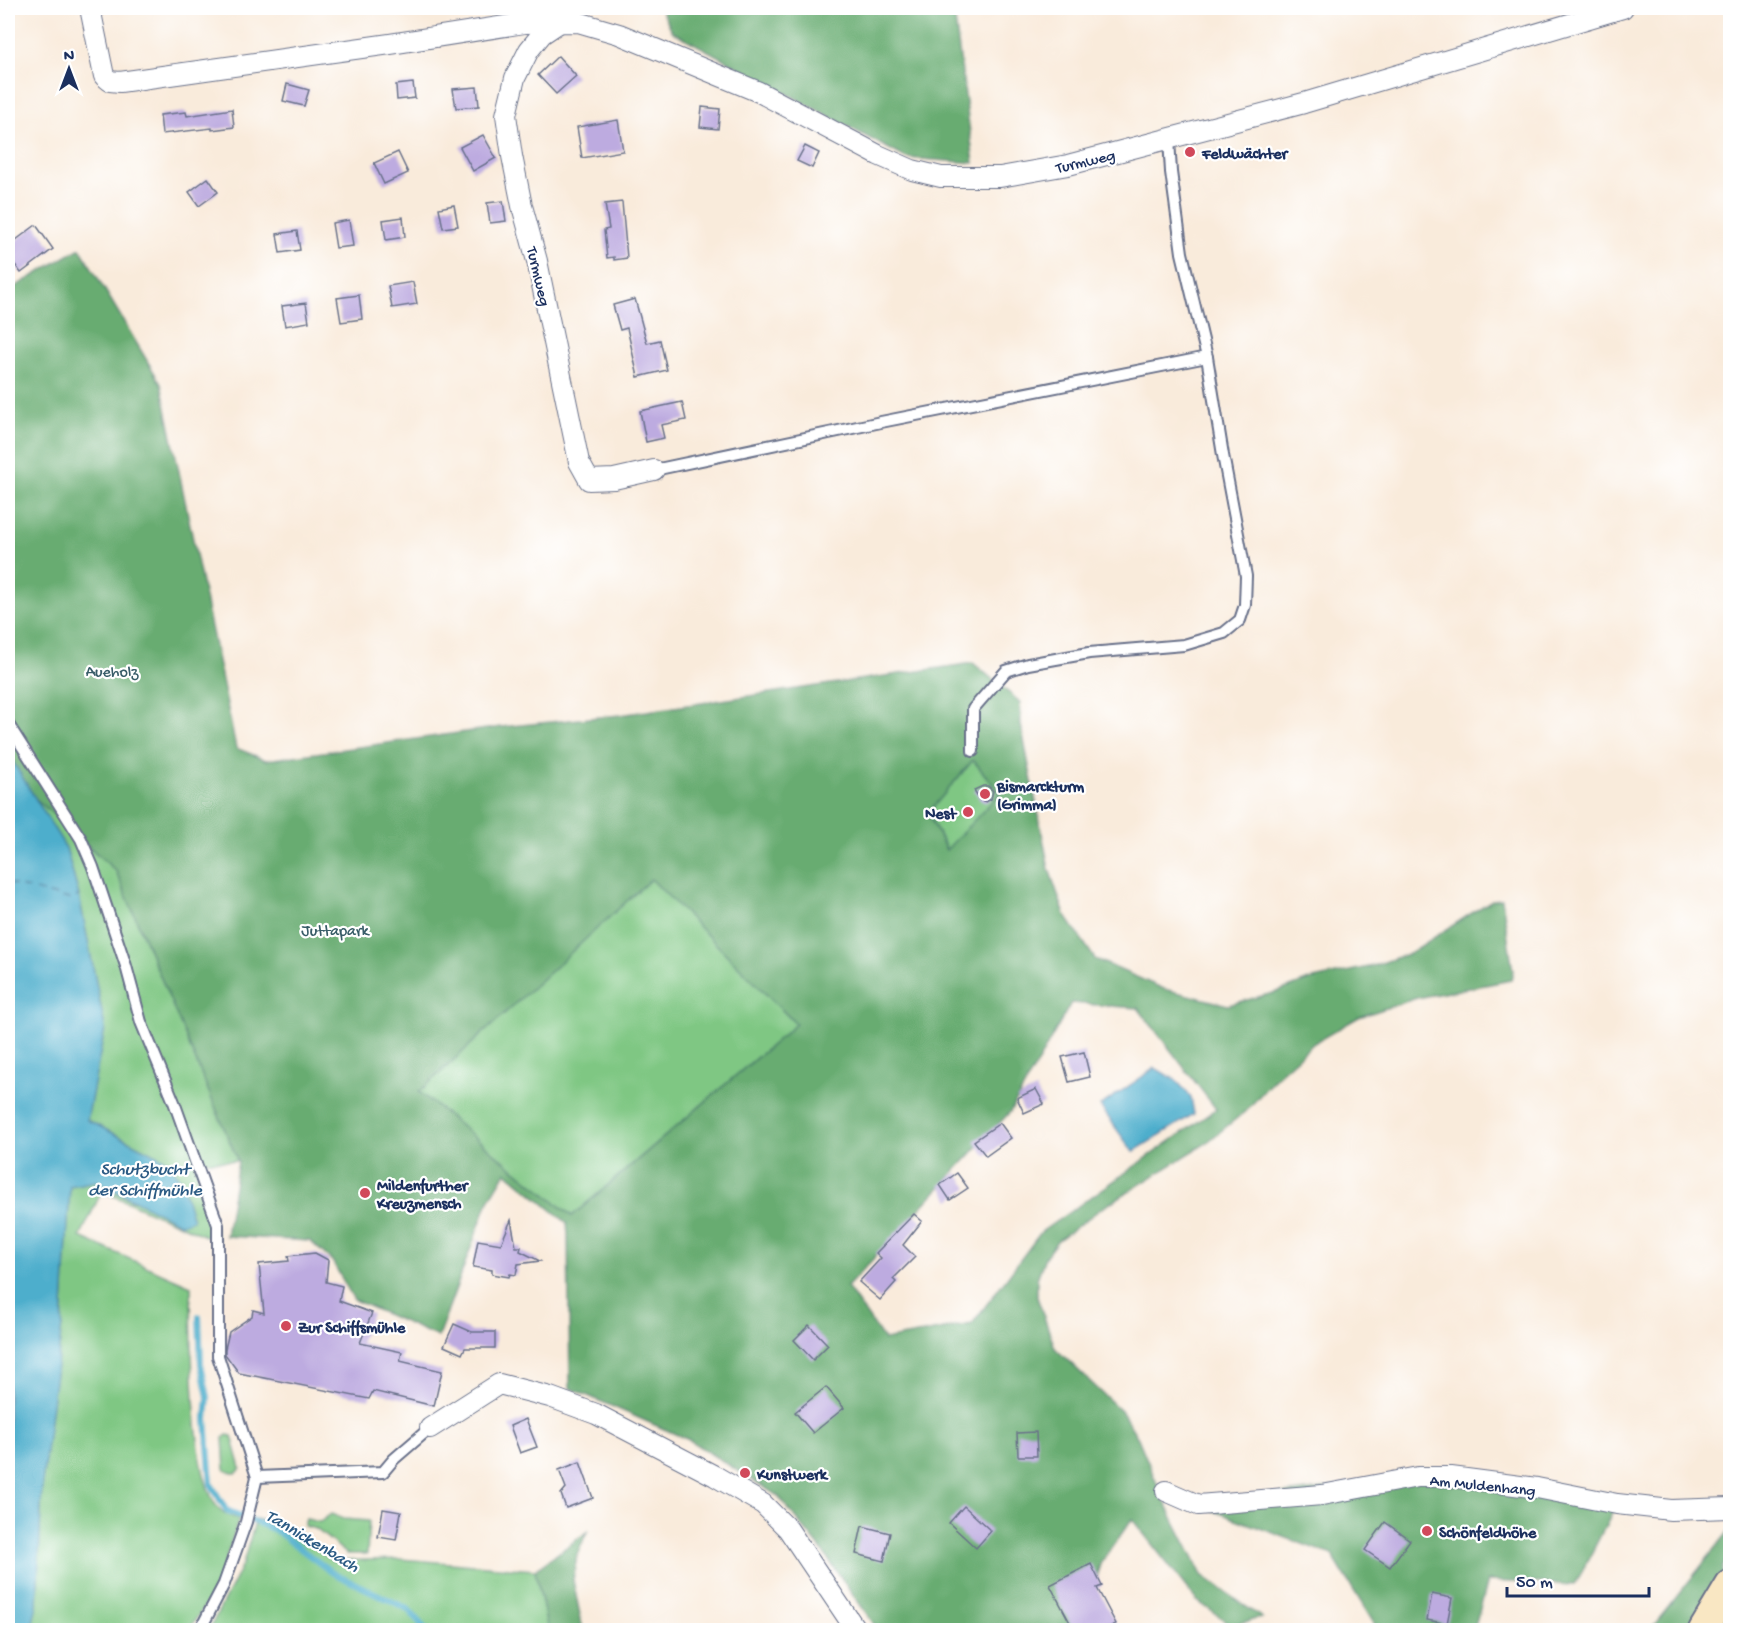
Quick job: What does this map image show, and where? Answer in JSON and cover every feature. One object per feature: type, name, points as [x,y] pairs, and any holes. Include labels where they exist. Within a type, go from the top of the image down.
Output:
[{"type":"street","name":"Turmweg","points":[[90,8],[104,76],[110,81],[120,82],[525,23],[578,22],[619,34],[759,92],[912,170],[941,177],[1000,177],[1068,165],[1304,103],[1623,8]]},
{"type":"street","name":"Turmweg","points":[[560,22],[542,34],[529,50],[515,78],[506,115],[522,206],[537,261],[579,462],[589,480],[614,479],[654,470]]},
{"type":"street","points":[[430,1428],[499,1384],[596,1414],[715,1476],[763,1504],[788,1529],[856,1630]]},
{"type":"street","name":"Am Muldenhang","points":[[1166,1491],[1197,1505],[1322,1496],[1418,1478],[1450,1477],[1537,1488],[1617,1504],[1671,1510],[1731,1508]]},
{"type":"street","points":[[1703,1630],[1731,1586]]},
{"type":"lane","points":[[973,751],[973,709],[1006,671],[1028,664],[1089,653],[1184,645],[1224,633],[1240,620],[1245,605],[1246,576],[1223,455],[1208,357],[1182,253],[1169,139]]},
{"type":"lane","points":[[654,470],[1208,357]]},
{"type":"lane","points":[[8,724],[81,839],[93,867],[126,966],[141,1022],[174,1102],[218,1225],[218,1356],[257,1477],[246,1522],[224,1584],[200,1630]]},
{"type":"lane","points":[[257,1477],[383,1472],[394,1459],[430,1428]]},
{"type":"green space","points":[[660,8],[958,8],[954,12],[974,163],[906,158],[673,32]]},
{"type":"green space","name":"Juttapark","points":[[80,248],[161,384],[236,748],[266,760],[501,727],[620,715],[973,663],[1020,702],[1021,725],[1049,869],[1065,915],[1095,959],[1164,989],[1228,1005],[1277,992],[1309,980],[1373,966],[1410,953],[1492,900],[1502,899],[1513,971],[1511,980],[1417,998],[1359,1017],[1314,1043],[1276,1077],[1247,1110],[1205,1144],[1102,1208],[1057,1241],[1045,1257],[1037,1279],[1037,1297],[1055,1348],[1122,1412],[1138,1438],[1163,1498],[1202,1575],[1262,1618],[1231,1625],[1196,1600],[1132,1519],[1100,1564],[1085,1630],[878,1630],[821,1549],[778,1496],[689,1440],[570,1388],[567,1223],[506,1172],[487,1204],[438,1337],[354,1300],[332,1261],[310,1241],[226,1236],[238,1161],[116,871],[35,798],[8,754],[8,291]],"holes":[[[973,760],[1000,793],[946,850],[928,813]],[[651,879],[796,1024],[572,1216],[419,1092]],[[1071,1003],[1138,1008],[1216,1109],[1041,1232],[972,1324],[884,1340],[847,1287],[1010,1112]]]},
{"type":"green space","points":[[973,760],[1000,793],[947,850],[928,813]]},
{"type":"green space","points":[[35,798],[116,871],[238,1161],[196,1161],[219,1242],[102,1191],[80,1237],[191,1286],[194,1406],[203,1472],[211,1497],[222,1512],[239,1519],[215,1592],[188,1630],[31,1630],[37,1605],[42,1483],[62,1325],[70,1186],[96,1181],[133,1201],[168,1161],[87,1120],[105,1028],[79,896],[66,848]]},
{"type":"green space","points":[[651,878],[796,1024],[572,1216],[419,1092]]},
{"type":"green space","points":[[227,1435],[232,1436],[241,1468],[237,1473],[225,1470],[223,1438]]},
{"type":"green space","points":[[1418,1477],[1617,1504],[1575,1585],[1488,1581],[1474,1630],[1378,1630],[1332,1555],[1198,1505]]},
{"type":"green space","points":[[331,1514],[344,1519],[369,1521],[367,1554],[347,1554],[316,1529],[304,1526],[306,1519],[320,1522]]},
{"type":"green space","points":[[256,1519],[289,1529],[333,1561],[400,1559],[535,1570],[548,1630],[209,1630],[243,1563]]},
{"type":"green space","points":[[1730,1530],[1730,1557],[1723,1566],[1724,1618],[1730,1617],[1730,1630],[1650,1630]]},
{"type":"green space","points":[[587,1532],[577,1555],[573,1580],[583,1630],[548,1630],[535,1570]]},
{"type":"water","name":"Schutzbucht der Schiffmühle","points":[[8,754],[66,848],[79,896],[105,1028],[87,1120],[168,1161],[182,1183],[193,1220],[181,1224],[97,1181],[70,1186],[62,1325],[42,1483],[37,1605],[31,1630],[8,1630]]},
{"type":"water","points":[[1155,1068],[1176,1080],[1191,1097],[1194,1114],[1133,1152],[1100,1106]]},
{"type":"building","points":[[558,56],[576,76],[556,94],[538,75]]},
{"type":"building","points":[[413,83],[415,98],[397,100],[396,85]]},
{"type":"building","points":[[287,84],[309,90],[304,106],[283,101]]},
{"type":"building","points":[[477,87],[479,106],[456,108],[453,89]]},
{"type":"building","points":[[702,107],[720,109],[718,129],[700,127]]},
{"type":"building","points":[[232,109],[234,127],[162,134],[160,115],[186,112],[187,116]]},
{"type":"building","points":[[618,120],[623,151],[582,158],[577,127]]},
{"type":"building","points":[[483,135],[496,158],[473,171],[460,147]]},
{"type":"building","points":[[805,146],[819,153],[812,168],[797,161]]},
{"type":"building","points":[[398,152],[408,173],[384,184],[374,163]]},
{"type":"building","points":[[208,178],[218,192],[199,206],[189,192]]},
{"type":"building","points":[[503,201],[506,221],[490,223],[487,203]]},
{"type":"building","points":[[622,202],[627,258],[614,260],[614,257],[607,258],[604,230],[609,229],[605,204]]},
{"type":"building","points":[[454,205],[458,226],[443,228],[439,208]]},
{"type":"building","points":[[403,217],[405,237],[386,240],[383,220]]},
{"type":"building","points":[[349,220],[353,246],[336,248],[332,223]]},
{"type":"building","points":[[36,225],[53,249],[21,273],[8,255],[8,246]]},
{"type":"building","points":[[297,231],[300,250],[280,253],[277,234]]},
{"type":"building","points":[[413,282],[417,304],[392,308],[388,286]]},
{"type":"building","points":[[359,295],[362,319],[341,322],[337,298]]},
{"type":"building","points":[[635,299],[647,343],[660,340],[667,370],[638,377],[627,328],[620,330],[613,305]]},
{"type":"building","points":[[306,303],[309,322],[285,326],[282,306]]},
{"type":"building","points":[[682,402],[686,420],[661,425],[664,438],[646,442],[640,411]]},
{"type":"building","name":"Bismarckturm (Grimma)","points":[[988,786],[993,791],[991,799],[986,802],[980,800],[974,790]]},
{"type":"building","points":[[1084,1052],[1090,1077],[1069,1082],[1062,1057]]},
{"type":"building","points":[[1036,1089],[1044,1104],[1024,1113],[1017,1098]]},
{"type":"building","points":[[1000,1123],[1011,1138],[986,1156],[974,1141]]},
{"type":"building","points":[[957,1173],[968,1188],[950,1200],[940,1185]]},
{"type":"building","points":[[914,1214],[922,1221],[903,1245],[915,1257],[893,1279],[896,1282],[880,1300],[859,1282],[881,1258],[876,1253]]},
{"type":"building","points":[[511,1220],[516,1247],[521,1247],[520,1251],[540,1261],[518,1264],[516,1275],[510,1274],[509,1277],[492,1274],[492,1270],[473,1267],[478,1240],[501,1244]]},
{"type":"building","name":"Zur Schiffsmühle","points":[[315,1253],[328,1260],[326,1282],[342,1286],[339,1301],[372,1313],[360,1343],[402,1352],[400,1361],[442,1371],[434,1406],[373,1391],[369,1399],[239,1373],[225,1354],[225,1349],[229,1332],[252,1316],[253,1310],[264,1313],[259,1264],[289,1261],[288,1256]]},
{"type":"building","points":[[454,1324],[472,1332],[495,1332],[495,1348],[465,1348],[462,1354],[444,1346]]},
{"type":"building","points":[[809,1325],[828,1345],[813,1360],[794,1340]]},
{"type":"building","points":[[826,1387],[844,1408],[813,1433],[795,1412]]},
{"type":"building","points":[[526,1419],[537,1447],[520,1453],[510,1426]]},
{"type":"building","points":[[1036,1432],[1037,1456],[1018,1456],[1017,1433]]},
{"type":"building","points":[[580,1462],[593,1498],[566,1508],[561,1494],[566,1488],[559,1470]]},
{"type":"building","points":[[964,1506],[991,1531],[976,1548],[949,1523]]},
{"type":"building","points":[[383,1509],[401,1512],[396,1540],[378,1537]]},
{"type":"building","points":[[1385,1522],[1410,1540],[1390,1567],[1365,1550]]},
{"type":"building","points":[[862,1526],[890,1533],[884,1561],[856,1554]]},
{"type":"building","points":[[1091,1564],[1102,1586],[1097,1588],[1116,1624],[1103,1630],[1074,1630],[1050,1585]]},
{"type":"building","points":[[1432,1594],[1452,1598],[1447,1624],[1427,1620]]},
{"type":"waterway","name":"Tannickenbach","points":[[199,1317],[201,1364],[208,1397],[206,1419],[211,1484],[226,1510],[275,1530],[333,1573],[408,1609],[426,1630]]},
{"type":"ferry route","points":[[8,883],[69,899],[79,896]]},
{"type":"place","name":"Feldwächter","points":[[1190,152]]},
{"type":"place","name":"Bismarckturm (Grimma)","points":[[985,794]]},
{"type":"place","name":"Nest","points":[[968,812]]},
{"type":"place","name":"Mildenfurther Kreuzmensch","points":[[365,1193]]},
{"type":"place","name":"Zur Schiffsmühle","points":[[286,1326]]},
{"type":"place","name":"Kunstwerk","points":[[745,1473]]},
{"type":"place","name":"Schönfeldhöhe","points":[[1427,1531]]},
{"type":"park label","name":"Aueholz","points":[[112,670]]}]
